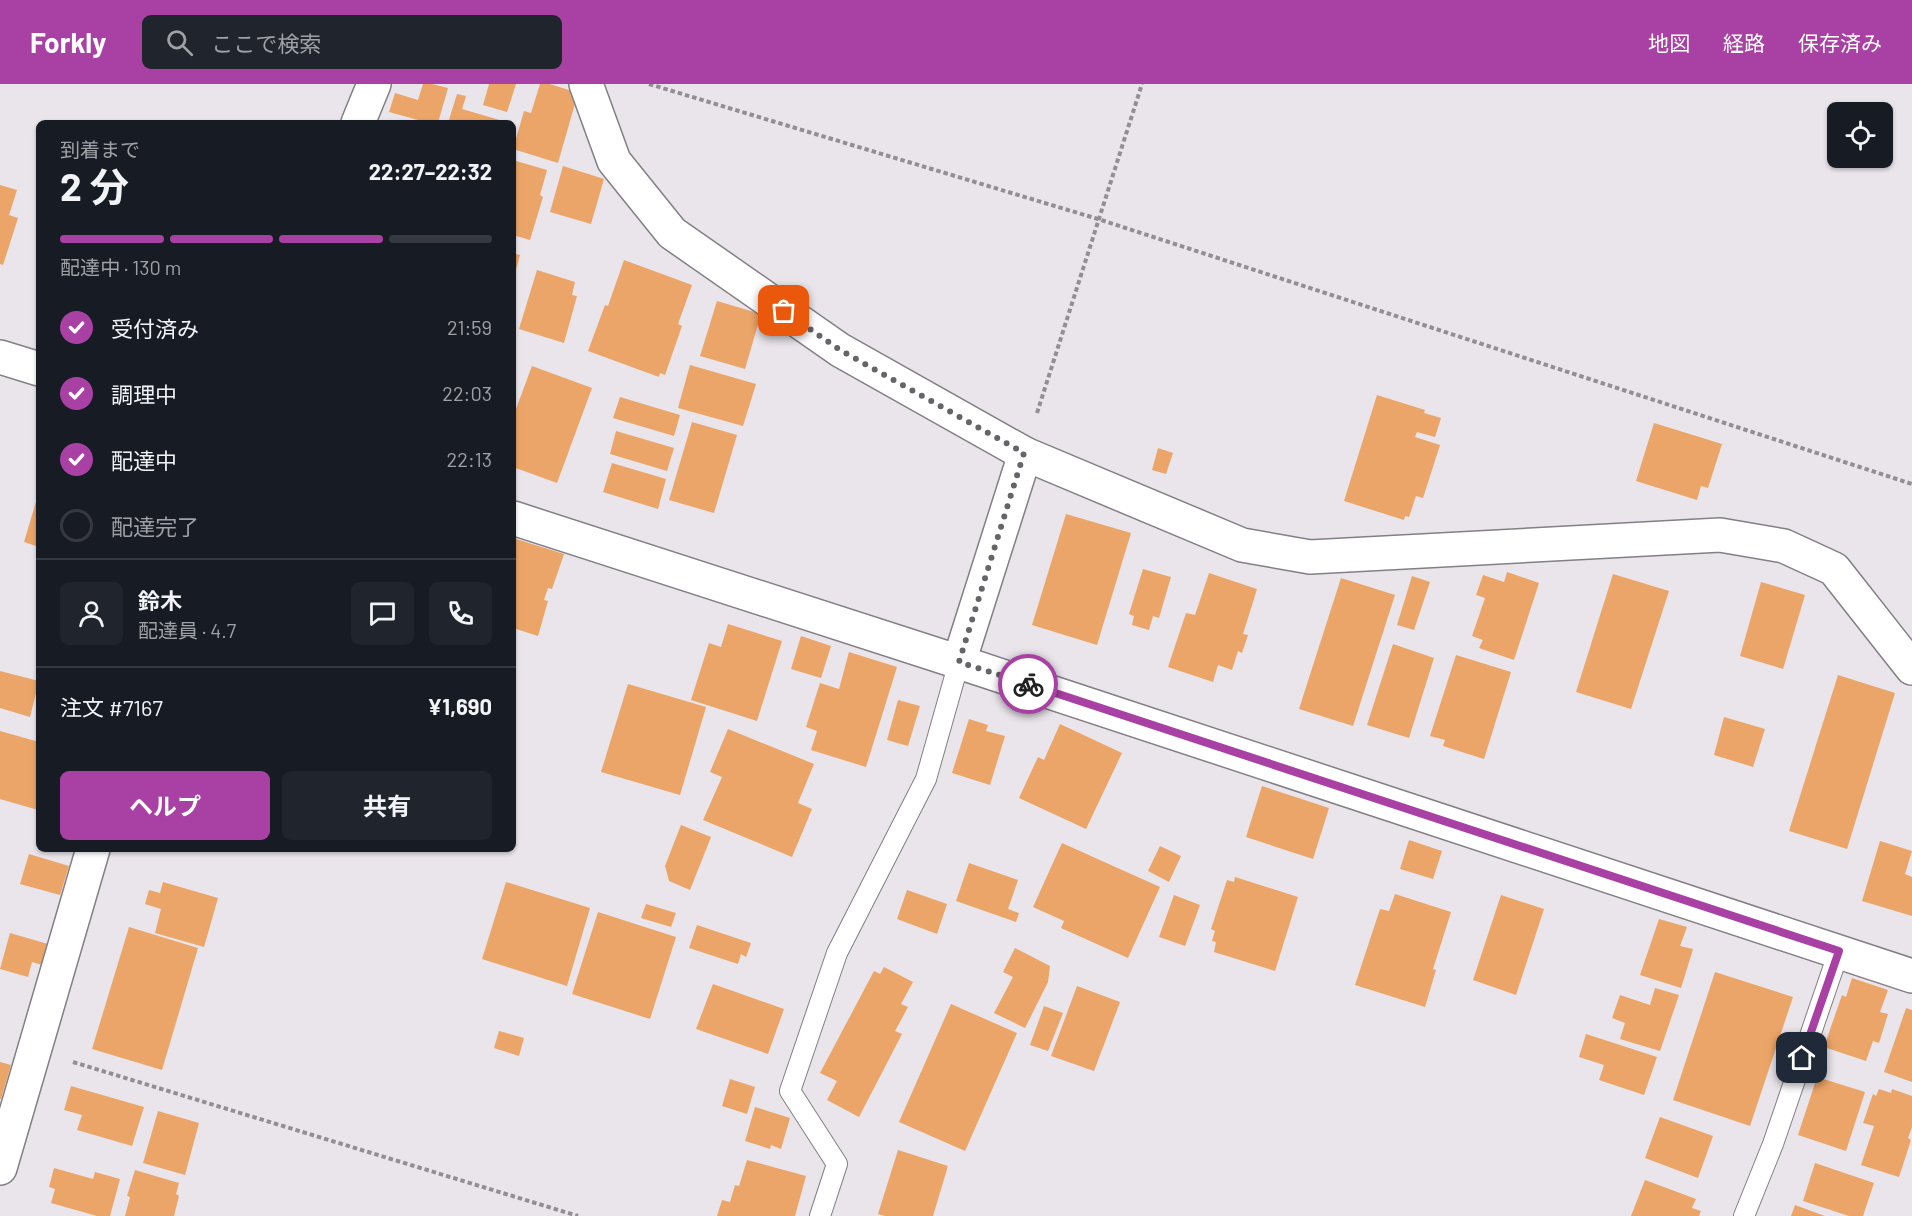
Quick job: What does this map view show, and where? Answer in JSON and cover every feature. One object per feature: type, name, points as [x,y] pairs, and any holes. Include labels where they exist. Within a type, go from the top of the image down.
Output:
[{"type":"street","points":[[359,120],[374,84]]},
{"type":"street","points":[[586,84],[614,161],[672,233],[840,350],[1024,453],[1242,545],[1310,557],[1720,535],[1784,546],[1834,568],[1912,668]]},
{"type":"street","points":[[0,357],[36,368]]},
{"type":"street","points":[[959,662],[1024,453]]},
{"type":"street","points":[[516,519],[959,662],[1912,976]]},
{"type":"street","points":[[0,1168],[36,1051],[92,852]]},
{"type":"lane","points":[[820,1216],[837,1164],[790,1091],[837,953],[926,778],[959,662]]},
{"type":"lane","points":[[1744,1216],[1773,1144],[1839,951]]},
{"type":"path","points":[[649,84],[1098,219],[1912,484]]},
{"type":"path","points":[[1024,453],[1142,84]]},
{"type":"path","points":[[36,1051],[578,1216]]},
{"type":"building","points":[[423,84],[448,88],[439,120],[418,120],[389,112],[395,93],[418,100]]},
{"type":"building","points":[[489,84],[516,84],[507,112],[483,105]]},
{"type":"building","points":[[540,84],[550,84],[578,93],[558,163],[516,150],[516,139],[524,111],[531,113]]},
{"type":"building","points":[[457,94],[466,96],[462,109],[500,120],[449,120]]},
{"type":"building","points":[[516,161],[547,170],[540,195],[543,197],[530,240],[516,236]]},
{"type":"building","points":[[563,166],[604,179],[591,224],[550,212]]},
{"type":"building","points":[[0,185],[17,190],[9,215],[18,218],[3,265],[0,264]]},
{"type":"building","points":[[516,254],[520,255],[516,270]]},
{"type":"building","points":[[624,260],[692,285],[678,324],[682,326],[665,375],[660,373],[659,377],[588,351],[605,305],[608,306]]},
{"type":"building","points":[[537,270],[575,282],[572,295],[577,296],[564,343],[519,329]]},
{"type":"building","points":[[717,301],[761,314],[745,369],[700,356]]},
{"type":"building","points":[[690,365],[756,384],[743,426],[678,408]]},
{"type":"building","points":[[532,366],[592,388],[557,483],[516,468],[516,409]]},
{"type":"building","points":[[1377,395],[1425,410],[1424,413],[1441,418],[1435,437],[1417,432],[1415,437],[1440,445],[1423,498],[1416,496],[1409,517],[1405,516],[1404,520],[1344,501]]},
{"type":"building","points":[[620,397],[680,415],[674,436],[613,418]]},
{"type":"building","points":[[692,422],[737,435],[714,513],[669,500]]},
{"type":"building","points":[[1654,423],[1722,444],[1708,488],[1701,486],[1697,500],[1636,481]]},
{"type":"building","points":[[616,431],[674,448],[667,471],[610,454]]},
{"type":"building","points":[[1158,448],[1173,453],[1166,474],[1152,470]]},
{"type":"building","points":[[612,463],[666,479],[658,509],[603,492]]},
{"type":"building","points":[[36,502],[36,546],[24,542]]},
{"type":"building","points":[[1066,514],[1131,533],[1097,645],[1032,625]]},
{"type":"building","points":[[516,539],[564,554],[552,589],[548,588],[544,600],[548,601],[538,636],[516,629]]},
{"type":"building","points":[[1143,569],[1171,577],[1159,618],[1153,616],[1149,630],[1132,625],[1134,616],[1129,614]]},
{"type":"building","points":[[1507,572],[1539,583],[1514,660],[1479,648],[1483,640],[1472,636],[1485,598],[1476,595],[1483,575],[1504,582]]},
{"type":"building","points":[[1209,573],[1257,589],[1243,634],[1248,635],[1242,653],[1238,651],[1232,670],[1218,665],[1213,682],[1168,667],[1186,613],[1195,615]]},
{"type":"building","points":[[1613,574],[1669,591],[1631,709],[1576,692]]},
{"type":"building","points":[[1412,576],[1430,582],[1414,630],[1397,625]]},
{"type":"building","points":[[1341,578],[1395,595],[1353,726],[1299,709]]},
{"type":"building","points":[[1761,582],[1805,595],[1783,669],[1740,656]]},
{"type":"building","points":[[728,624],[782,641],[757,721],[691,700],[709,643],[721,647]]},
{"type":"building","points":[[801,636],[831,646],[821,678],[791,669]]},
{"type":"building","points":[[1393,644],[1434,658],[1409,738],[1367,725]]},
{"type":"building","points":[[849,652],[897,667],[866,767],[811,750],[817,731],[806,727],[820,683],[839,689]]},
{"type":"building","points":[[1456,655],[1511,672],[1484,759],[1443,746],[1445,740],[1430,736]]},
{"type":"building","points":[[0,671],[36,680],[36,693],[30,717],[0,708]]},
{"type":"building","points":[[1838,675],[1895,693],[1847,849],[1789,831]]},
{"type":"building","points":[[628,684],[706,707],[680,795],[601,772]]},
{"type":"building","points":[[898,700],[920,706],[908,746],[887,740]]},
{"type":"building","points":[[1724,717],[1765,729],[1753,767],[1714,755]]},
{"type":"building","points":[[969,719],[988,725],[986,731],[1005,736],[990,785],[952,773]]},
{"type":"building","points":[[1060,724],[1122,753],[1086,829],[1019,798],[1038,757],[1044,760]]},
{"type":"building","points":[[728,729],[814,764],[798,803],[812,809],[792,857],[703,820],[722,777],[710,772]]},
{"type":"building","points":[[0,731],[36,741],[36,809],[0,799]]},
{"type":"building","points":[[1262,786],[1329,808],[1313,859],[1246,837]]},
{"type":"building","points":[[681,825],[711,837],[690,890],[669,881],[665,866]]},
{"type":"building","points":[[1409,840],[1442,851],[1433,879],[1400,869]]},
{"type":"building","points":[[1880,841],[1912,851],[1905,874],[1912,877],[1912,916],[1862,901]]},
{"type":"building","points":[[1062,843],[1160,887],[1128,958],[1061,928],[1064,921],[1033,907]]},
{"type":"building","points":[[1160,846],[1181,856],[1169,882],[1148,871]]},
{"type":"building","points":[[29,854],[69,866],[60,895],[20,884]]},
{"type":"building","points":[[969,863],[1018,880],[1008,909],[1019,913],[1016,922],[956,901]]},
{"type":"building","points":[[1235,877],[1298,897],[1275,971],[1214,952],[1216,942],[1212,941],[1215,931],[1211,929],[1227,880],[1234,882]]},
{"type":"building","points":[[163,882],[218,898],[204,947],[155,933],[161,909],[145,904],[149,890],[160,893]]},
{"type":"building","points":[[506,882],[590,908],[567,986],[482,959]]},
{"type":"building","points":[[907,890],[947,904],[937,934],[897,919]]},
{"type":"building","points":[[1395,894],[1451,912],[1433,969],[1436,970],[1425,1007],[1355,985],[1380,909],[1389,911]]},
{"type":"building","points":[[1174,895],[1200,905],[1185,946],[1159,937]]},
{"type":"building","points":[[1501,895],[1544,909],[1516,995],[1473,980]]},
{"type":"building","points":[[646,904],[676,913],[671,927],[641,918]]},
{"type":"building","points":[[598,912],[676,937],[650,1019],[572,994]]},
{"type":"building","points":[[1659,919],[1687,927],[1680,946],[1693,949],[1681,988],[1640,975]]},
{"type":"building","points":[[697,925],[751,943],[746,957],[741,954],[738,964],[689,948]]},
{"type":"building","points":[[129,927],[198,948],[162,1070],[92,1049]]},
{"type":"building","points":[[10,933],[48,944],[42,965],[32,962],[28,977],[0,969]]},
{"type":"building","points":[[1015,948],[1050,966],[1048,982],[1025,1028],[994,1013],[1013,977],[1003,972]]},
{"type":"building","points":[[884,967],[913,982],[901,1004],[908,1007],[895,1031],[902,1034],[859,1117],[827,1100],[837,1081],[820,1073],[874,971],[880,974]]},
{"type":"building","points":[[1715,972],[1793,997],[1750,1126],[1673,1100]]},
{"type":"building","points":[[1852,978],[1888,990],[1880,1012],[1888,1014],[1879,1043],[1873,1041],[1866,1061],[1824,1047],[1842,995],[1846,997]]},
{"type":"building","points":[[713,984],[784,1009],[768,1054],[696,1029]]},
{"type":"building","points":[[1077,986],[1120,1002],[1094,1071],[1051,1056]]},
{"type":"building","points":[[1655,988],[1679,995],[1660,1051],[1620,1039],[1625,1023],[1612,1018],[1620,995],[1650,1005]]},
{"type":"building","points":[[951,1004],[1017,1033],[965,1151],[899,1122]]},
{"type":"building","points":[[1044,1006],[1063,1013],[1048,1051],[1030,1045]]},
{"type":"building","points":[[1906,1008],[1912,1010],[1912,1082],[1884,1072]]},
{"type":"building","points":[[499,1031],[524,1038],[519,1056],[494,1048]]},
{"type":"building","points":[[1586,1034],[1657,1057],[1644,1095],[1599,1080],[1604,1065],[1579,1057]]},
{"type":"building","points":[[0,1062],[11,1065],[1,1099],[0,1099]]},
{"type":"building","points":[[1817,1077],[1865,1092],[1846,1151],[1798,1135]]},
{"type":"building","points":[[730,1079],[755,1087],[747,1114],[722,1106]]},
{"type":"building","points":[[71,1086],[144,1107],[132,1146],[77,1130],[82,1115],[64,1110]]},
{"type":"building","points":[[1879,1089],[1891,1093],[1892,1089],[1912,1096],[1912,1127],[1908,1138],[1911,1140],[1899,1177],[1861,1165],[1874,1126],[1863,1123],[1873,1094],[1876,1096]]},
{"type":"building","points":[[755,1107],[790,1118],[781,1149],[771,1145],[770,1149],[745,1141]]},
{"type":"building","points":[[158,1111],[199,1123],[185,1175],[143,1163]]},
{"type":"building","points":[[1660,1117],[1713,1136],[1698,1178],[1645,1158]]},
{"type":"building","points":[[898,1150],[948,1166],[933,1216],[878,1214]]},
{"type":"building","points":[[747,1160],[806,1176],[795,1216],[717,1216],[722,1200],[730,1202],[735,1185],[739,1186]]},
{"type":"building","points":[[1815,1163],[1874,1183],[1863,1216],[1849,1216],[1803,1201]]},
{"type":"building","points":[[54,1168],[93,1179],[95,1172],[120,1179],[110,1216],[97,1216],[51,1203],[55,1189],[49,1187]]},
{"type":"building","points":[[135,1170],[179,1183],[176,1194],[179,1196],[174,1216],[125,1216],[130,1197],[127,1196]]},
{"type":"building","points":[[1645,1180],[1696,1199],[1692,1208],[1701,1211],[1699,1216],[1631,1216]]},
{"type":"building","points":[[1795,1205],[1825,1216],[1791,1216]]},
{"type":"way so far","points":[[784,311],[840,350],[1024,453],[959,662],[1028,684]]},
{"type":"route","points":[[1028,684],[1839,951],[1802,1058]]}]
